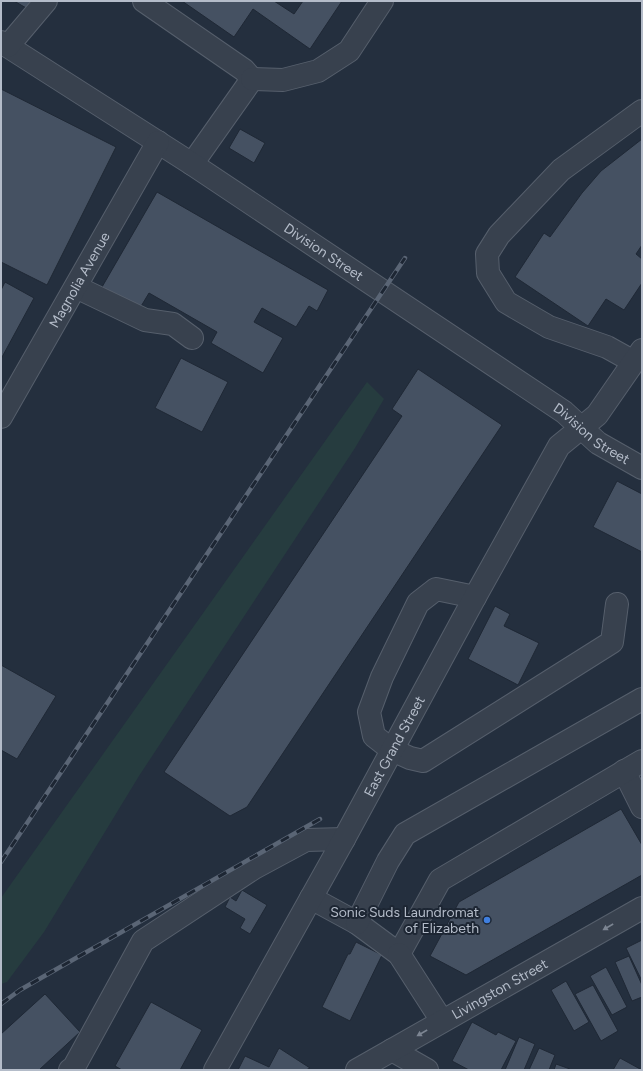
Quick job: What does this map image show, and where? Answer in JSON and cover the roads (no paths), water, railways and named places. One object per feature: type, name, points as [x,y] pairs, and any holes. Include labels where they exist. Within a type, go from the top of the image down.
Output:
[{"type":"street","points":[[5,44],[46,1]]},
{"type":"street","points":[[144,1],[244,70],[252,79],[283,80],[318,71],[349,51],[382,1]]},
{"type":"street","name":"Division Street","points":[[5,44],[192,164],[564,412],[598,443],[642,468]]},
{"type":"street","points":[[192,164],[252,79]]},
{"type":"street","points":[[637,360],[607,347],[549,327],[506,302],[488,273],[487,254],[499,235],[561,170],[642,111]]},
{"type":"street","name":"Magnolia Avenue","points":[[1,417],[158,142]]},
{"type":"street","points":[[76,288],[145,320],[173,324],[192,338]]},
{"type":"street","name":"East Grand Street","points":[[215,1070],[344,839],[475,597],[560,446],[597,415],[637,360]]},
{"type":"street","points":[[475,597],[436,589],[418,603],[382,677],[369,712],[374,736],[392,750],[410,758],[423,761],[612,642],[617,604]]},
{"type":"street","points":[[357,923],[388,861],[405,834],[642,699]]},
{"type":"street","points":[[400,954],[440,880],[642,761]]},
{"type":"street","points":[[624,771],[642,807]]},
{"type":"street","points":[[70,1070],[74,1067],[143,941],[254,868],[306,840],[344,839]]},
{"type":"street","points":[[311,898],[357,923],[400,954],[442,1022]]},
{"type":"street","name":"Livingston Street","points":[[356,1070],[642,908]]},
{"type":"street","points":[[392,1050],[427,1070]]},
{"type":"railway","points":[[1,862],[405,258]]},
{"type":"railway","points":[[1,1004],[20,990],[320,819]]},
{"type":"place","name":"Sonic Suds Laundromat of Elizabeth","points":[[487,920]]}]
